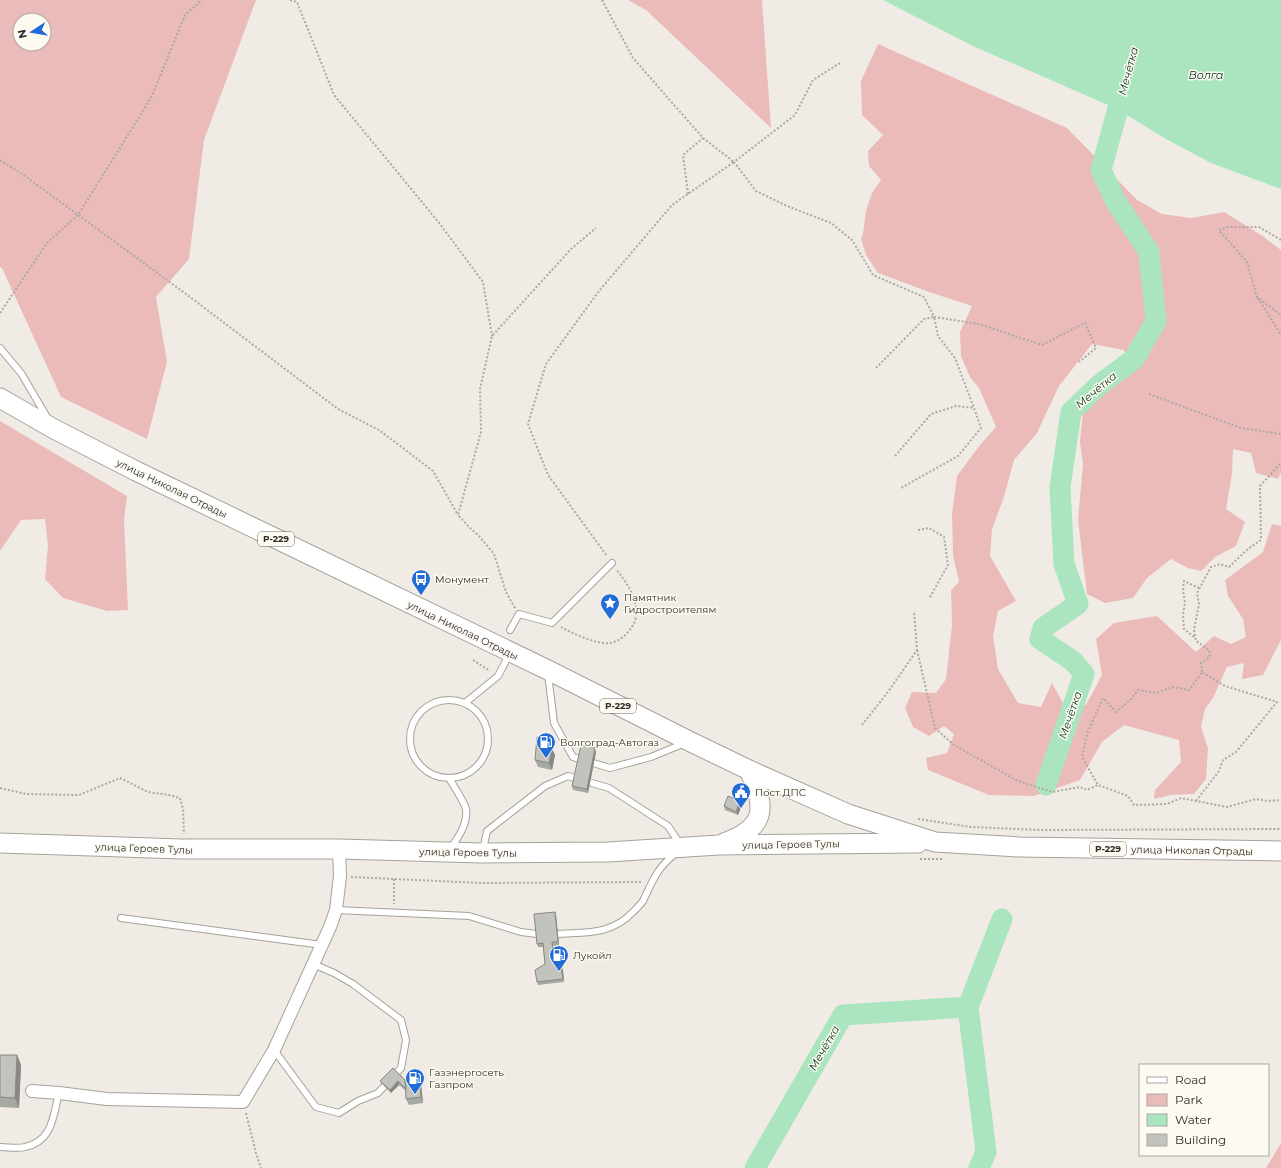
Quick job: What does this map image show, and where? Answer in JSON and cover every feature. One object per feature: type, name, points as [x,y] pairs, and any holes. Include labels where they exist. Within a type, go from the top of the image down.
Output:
[{"type":"main road","name":"улица Николая Отрады","points":[[0,398],[54,429],[143,475],[548,670],[749,770],[848,814],[935,842],[1020,847],[1281,851]]},
{"type":"main road","points":[[719,845],[739,838],[749,830],[760,813],[760,794],[749,770]]},
{"type":"main road","name":"улица Николая Отрады","points":[[935,842],[1022,839],[1281,841]]},
{"type":"main road","name":"улица Героев Тулы","points":[[0,843],[182,849],[339,849],[482,854],[608,852],[719,845],[935,842]]},
{"type":"street","points":[[32,1091],[107,1099],[243,1102],[274,1050],[322,945],[336,910],[340,876],[339,849]]},
{"type":"lane","points":[[0,348],[21,373],[42,406],[54,429]]},
{"type":"lane","points":[[510,630],[519,614],[552,623],[612,563]]},
{"type":"lane","points":[[465,703],[498,676],[511,653]]},
{"type":"lane","points":[[548,670],[554,723],[573,757],[610,768],[651,757],[689,741]]},
{"type":"lane","points":[[451,699],[465,703],[478,712],[486,725],[488,740],[485,755],[477,767],[464,775],[449,778],[434,775],[421,766],[412,753],[410,736],[414,721],[423,709],[436,702],[451,699]]},
{"type":"lane","points":[[482,854],[487,831],[545,786],[568,776],[609,788],[668,826],[683,848],[665,862],[651,882],[642,902],[625,921],[606,930],[558,934]]},
{"type":"lane","points":[[448,852],[460,836],[466,819],[466,808],[449,778]]},
{"type":"lane","points":[[336,910],[469,916],[521,932],[537,934]]},
{"type":"lane","points":[[121,918],[322,945]]},
{"type":"lane","points":[[274,1050],[316,1107],[339,1113],[358,1101],[378,1093],[401,1068],[406,1040],[401,1020],[354,984],[313,964]]},
{"type":"lane","points":[[0,1147],[24,1148],[40,1142],[47,1134],[59,1093]]},
{"type":"path","points":[[0,313],[47,243],[78,215],[151,98],[185,16],[202,0]]},
{"type":"path","points":[[290,0],[297,2],[334,95],[440,224],[483,282],[492,336],[480,388],[481,432],[458,515]]},
{"type":"path","points":[[602,0],[633,58],[703,138],[734,162],[756,191],[787,206],[831,223],[852,240],[874,275],[924,297],[934,317],[938,336],[955,358],[981,428],[958,456],[901,488]]},
{"type":"path","points":[[552,623],[572,633],[603,643],[611,644],[624,637],[634,626],[637,611],[634,595],[627,582],[548,475],[528,424],[546,364],[599,291],[672,205],[734,162],[795,115],[813,80],[840,63]]},
{"type":"path","points":[[688,194],[683,155],[703,138]]},
{"type":"path","points":[[0,160],[25,176],[78,215],[338,409],[379,430],[433,471],[458,515],[494,554],[506,592],[519,614]]},
{"type":"path","points":[[1281,240],[1260,227],[1228,227],[1218,230],[1247,262],[1257,297],[1281,335]]},
{"type":"path","points":[[492,336],[571,249],[596,228]]},
{"type":"path","points":[[1257,297],[1281,315]]},
{"type":"path","points":[[876,368],[924,319],[934,317],[979,324],[1042,345],[1085,323],[1096,348],[1080,362]]},
{"type":"path","points":[[1149,394],[1241,428],[1281,434]]},
{"type":"path","points":[[895,456],[916,429],[931,414],[956,406],[974,408]]},
{"type":"path","points":[[1195,638],[1194,630],[1199,604],[1197,593],[1199,588],[1212,567],[1220,564],[1229,567],[1249,548],[1261,540],[1260,486],[1281,463]]},
{"type":"path","points":[[918,530],[929,528],[944,537],[948,565],[929,599]]},
{"type":"path","points":[[1199,588],[1184,581],[1183,591],[1185,602],[1183,615],[1184,629],[1195,638],[1196,641],[1209,650],[1210,657],[1202,663],[1202,672],[1189,690],[1173,687],[1156,693],[1138,690],[1131,699],[1116,712],[1103,698],[1087,734],[1082,757],[1098,785],[1128,796],[1134,805],[1167,804],[1181,798],[1227,807],[1256,799],[1269,801],[1281,800]]},
{"type":"path","points":[[914,611],[917,650],[935,728],[954,745],[1018,781],[1052,792],[1080,787],[1087,790],[1098,785]]},
{"type":"path","points":[[862,725],[888,692],[917,650]]},
{"type":"path","points":[[473,660],[498,676]]},
{"type":"path","points":[[1196,801],[1219,771],[1223,760],[1236,752],[1277,702],[1225,686],[1202,672]]},
{"type":"path","points":[[0,788],[26,794],[79,795],[120,778],[148,792],[180,798],[184,834],[182,849]]},
{"type":"path","points":[[912,818],[971,827],[1041,830],[1281,829]]},
{"type":"path","points":[[340,876],[394,880],[481,883],[651,882]]},
{"type":"path","points":[[394,880],[394,912]]},
{"type":"path","points":[[243,1102],[261,1168]]},
{"type":"green space","points":[[0,0],[256,0],[204,140],[189,259],[156,297],[167,362],[147,439],[61,397],[2,268],[0,267]]},
{"type":"green space","points":[[628,0],[762,0],[771,128],[646,10]]},
{"type":"green space","points":[[878,44],[1067,128],[1137,200],[1162,214],[1191,218],[1224,212],[1261,235],[1281,250],[1281,472],[1278,479],[1256,473],[1251,453],[1233,449],[1232,474],[1226,509],[1245,522],[1236,546],[1215,557],[1201,571],[1188,568],[1171,559],[1147,578],[1133,598],[1105,603],[1087,594],[1078,520],[1083,464],[1080,442],[1083,412],[1104,391],[1131,373],[1124,350],[1092,344],[1059,386],[1037,433],[1014,460],[1004,497],[992,529],[990,556],[1016,601],[998,611],[993,636],[998,669],[1018,703],[1041,707],[1052,683],[1063,703],[1086,705],[1102,675],[1096,639],[1114,623],[1157,616],[1196,652],[1214,636],[1231,644],[1246,637],[1243,619],[1228,596],[1225,580],[1263,552],[1272,524],[1281,526],[1281,640],[1263,675],[1242,679],[1244,663],[1227,667],[1213,698],[1205,709],[1201,727],[1208,748],[1206,779],[1194,794],[1171,795],[1154,799],[1155,790],[1181,762],[1179,740],[1124,725],[1102,742],[1080,780],[1034,796],[989,795],[928,770],[926,758],[947,753],[954,734],[944,726],[929,736],[913,727],[905,708],[912,692],[936,693],[946,679],[952,625],[951,590],[959,582],[953,555],[952,514],[957,476],[980,445],[996,427],[979,388],[970,377],[961,356],[960,332],[972,306],[878,273],[866,255],[861,239],[866,211],[872,193],[881,180],[869,166],[868,151],[883,135],[862,115],[861,81]]},
{"type":"green space","points":[[0,421],[127,496],[124,520],[128,610],[107,611],[63,598],[45,579],[48,546],[45,519],[21,520],[0,551]]},
{"type":"green space","points":[[1281,1143],[1281,1168],[1266,1168]]},
{"type":"water","name":"Волга","points":[[883,0],[1281,0],[1281,189],[1211,163],[1166,139],[1117,109],[973,46]]},
{"type":"building","points":[[537,737],[547,739],[552,749],[549,763],[535,760]]},
{"type":"building","points":[[581,745],[595,748],[587,789],[572,786]]},
{"type":"building","points":[[728,796],[740,801],[736,812],[724,806]]},
{"type":"building","points":[[555,912],[558,942],[552,942],[554,963],[561,966],[563,979],[537,982],[535,970],[545,964],[543,943],[537,944],[534,914]]},
{"type":"building","points":[[0,1055],[17,1055],[15,1098],[0,1097]]},
{"type":"building","points":[[393,1068],[405,1080],[406,1089],[398,1081],[390,1090],[380,1081]]},
{"type":"building","points":[[419,1077],[421,1097],[406,1099],[405,1079]]},
{"type":"waterway","name":"Мечётка","points":[[1046,785],[1084,674],[1073,661],[1040,639],[1043,628],[1078,604],[1064,564],[1060,487],[1071,412],[1098,386],[1134,359],[1156,321],[1149,252],[1115,200],[1101,170],[1125,83]]},
{"type":"waterway","name":"Мечётка","points":[[979,1168],[986,1152],[968,1007],[1002,919]]},
{"type":"waterway","name":"Мечётка","points":[[755,1168],[843,1015],[968,1007]]},
{"type":"place","name":"Монумент","points":[[421,596]]},
{"type":"place","name":"Памятник Гидростроителям","points":[[610,620]]},
{"type":"place","name":"Волгоград-Автогаз","points":[[546,759]]},
{"type":"place","name":"Пост ДПС","points":[[741,809]]},
{"type":"place","name":"Лукойл","points":[[559,972]]},
{"type":"place","name":"Газэнергосеть Газпром","points":[[415,1095]]}]
